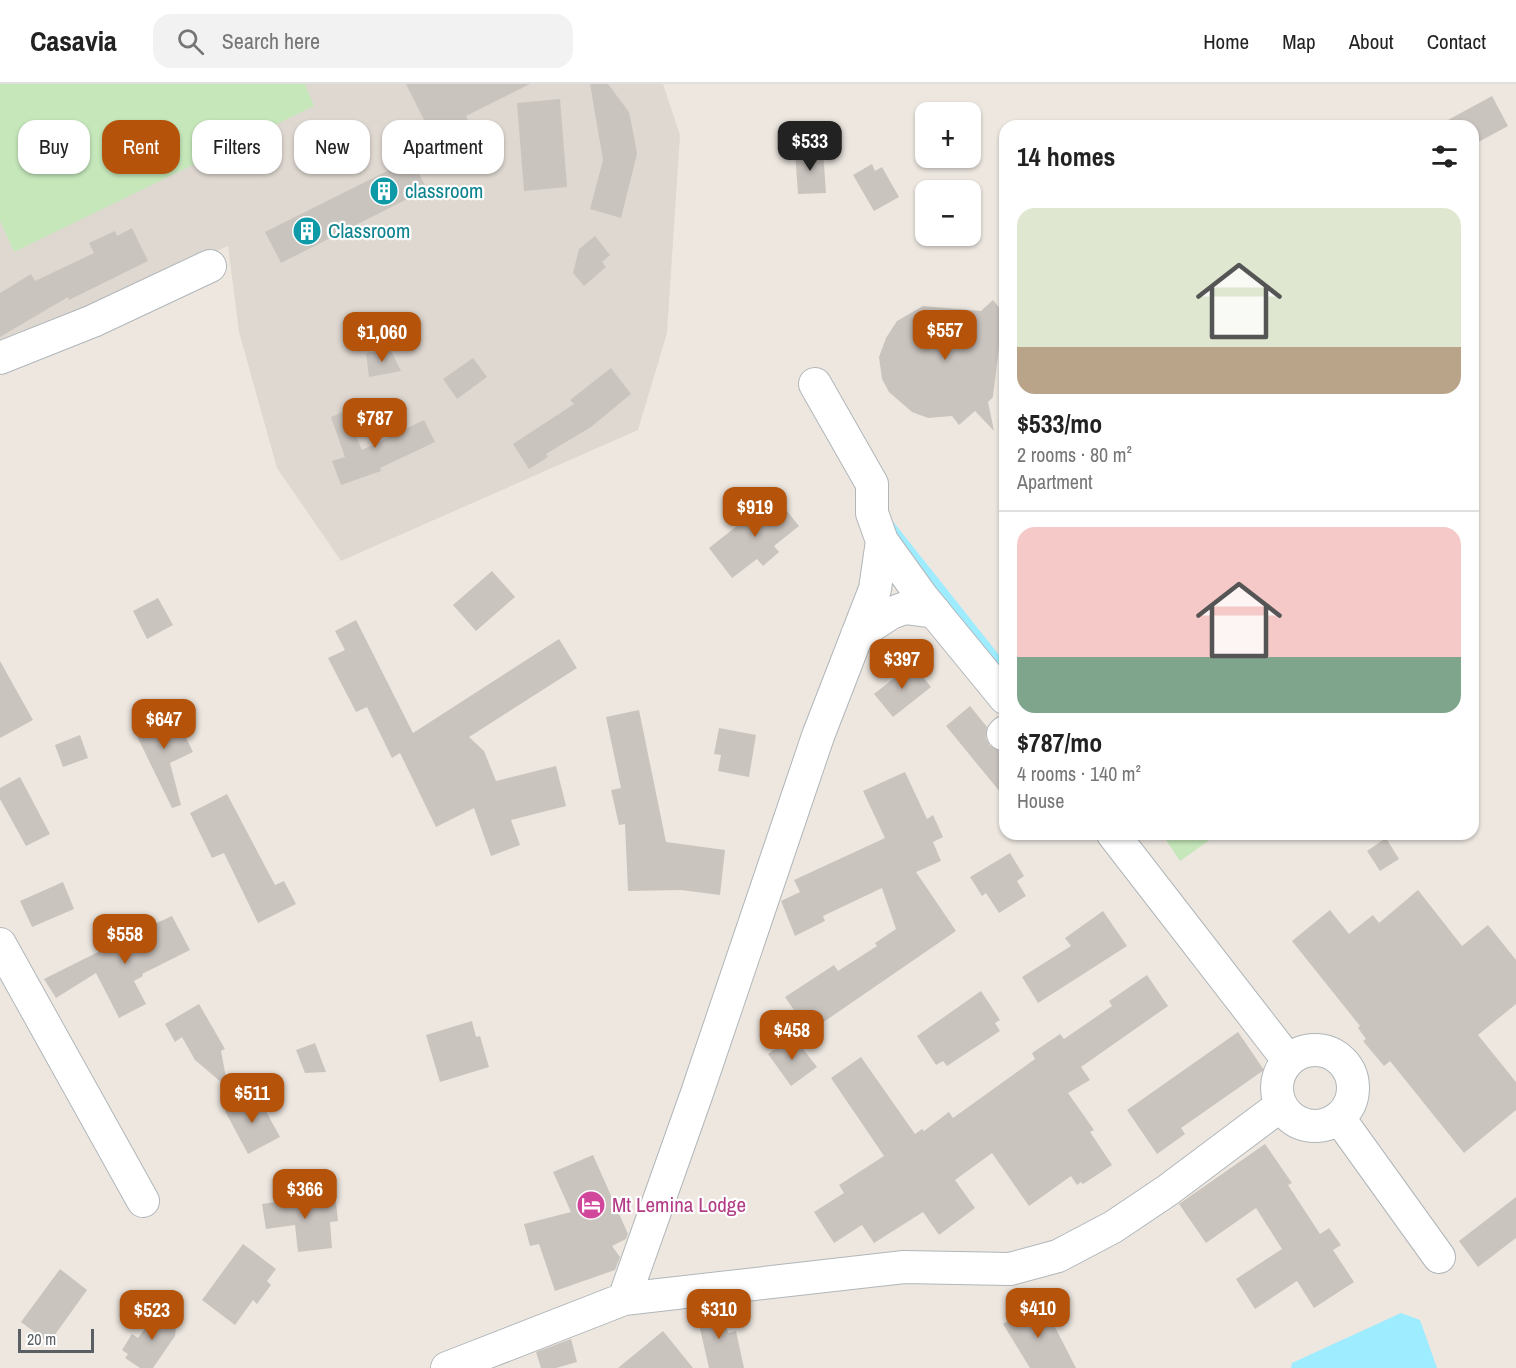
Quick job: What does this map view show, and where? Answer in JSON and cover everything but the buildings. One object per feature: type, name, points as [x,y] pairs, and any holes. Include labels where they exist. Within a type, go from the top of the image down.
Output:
[{"type":"street","points":[[0,358],[93,321],[210,266]]},
{"type":"street","points":[[815,384],[872,484],[872,513],[882,541],[934,612],[999,691]]},
{"type":"street","points":[[624,1299],[698,1093],[818,736],[876,589],[882,541]]},
{"type":"street","points":[[857,635],[891,613],[905,608],[934,612]]},
{"type":"street","points":[[1118,840],[1288,1060]]},
{"type":"street","points":[[0,944],[143,1201]]},
{"type":"street","points":[[1310,1050],[1334,1054],[1344,1062],[1351,1073],[1353,1092],[1347,1110],[1339,1118],[1326,1125],[1312,1127],[1300,1124],[1288,1117],[1280,1106],[1276,1082],[1288,1060],[1298,1053],[1310,1050]]},
{"type":"street","points":[[447,1368],[624,1299],[904,1267],[1010,1269],[1058,1256],[1113,1227],[1150,1203],[1280,1106]]},
{"type":"street","points":[[1339,1118],[1439,1257]]},
{"type":"shaded area","points":[[0,84],[663,84],[680,135],[667,333],[638,430],[341,561],[277,468],[239,332],[228,246],[0,345]]},
{"type":"green space","points":[[0,84],[305,84],[314,106],[282,122],[192,120],[192,165],[180,171],[180,120],[102,120],[102,174],[174,174],[14,252],[0,221]]},
{"type":"green space","points":[[1166,840],[1210,840],[1180,861]]},
{"type":"water","points":[[1401,1313],[1420,1320],[1437,1368],[1291,1368],[1292,1363]]},
{"type":"waterway","points":[[889,523],[999,661]]},
{"type":"place","name":"classroom","points":[[384,191]]},
{"type":"place","name":"Classroom","points":[[307,231]]},
{"type":"place","name":"Mt Lemina Lodge","points":[[591,1205]]}]
